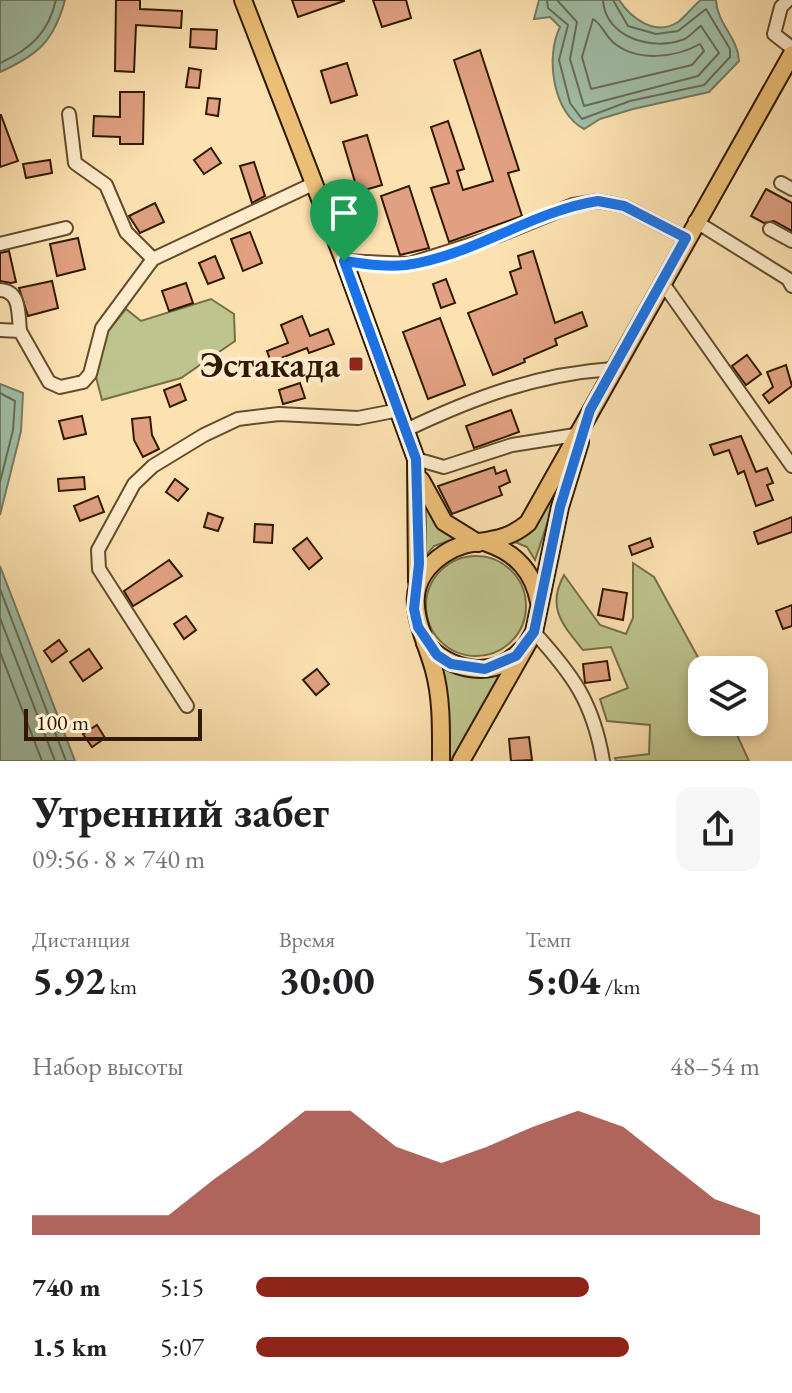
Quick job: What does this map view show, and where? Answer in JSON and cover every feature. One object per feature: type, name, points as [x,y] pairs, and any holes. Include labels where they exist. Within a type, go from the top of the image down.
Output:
[{"type":"main road","points":[[243,0],[315,183],[417,467],[444,522],[481,543],[516,557],[536,587],[540,606]]},
{"type":"main road","points":[[416,592],[425,572],[455,547],[500,541],[528,523],[695,221],[791,59]]},
{"type":"main road","points":[[461,761],[531,638],[560,507],[590,410]]},
{"type":"main road","points":[[417,467],[418,627],[434,670],[441,761]]},
{"type":"main road","points":[[418,627],[437,655],[467,669],[501,665],[531,638]]},
{"type":"street","points":[[788,0],[781,7],[774,34],[791,59]]},
{"type":"street","points":[[69,114],[75,163],[106,185],[126,232],[153,259]]},
{"type":"street","points":[[0,290],[5,289],[16,298],[20,331],[49,382],[60,387],[83,382],[90,374],[102,328],[153,259],[315,183]]},
{"type":"street","points":[[344,261],[409,264],[497,236],[573,205],[598,201],[624,206],[686,238]]},
{"type":"street","points":[[695,221],[791,282]]},
{"type":"street","points":[[0,244],[66,228]]},
{"type":"street","points":[[770,229],[792,241]]},
{"type":"street","points":[[662,282],[792,466]]},
{"type":"street","points":[[0,330],[20,331]]},
{"type":"street","points":[[406,430],[501,388],[556,375],[612,369]]},
{"type":"street","points":[[187,706],[99,569],[98,550],[134,484],[177,450],[238,419],[279,414],[358,418],[399,410]]},
{"type":"street","points":[[417,467],[444,467],[512,445],[575,435]]},
{"type":"street","points":[[531,638],[577,681],[586,698],[603,761]]},
{"type":"green space","points":[[211,299],[234,314],[235,341],[181,378],[102,400],[90,354],[126,309],[141,321]]},
{"type":"green space","points":[[563,476],[535,560],[527,547],[515,542]]},
{"type":"green space","points":[[420,498],[453,539],[434,546],[422,560]]},
{"type":"green space","points":[[476,556],[495,559],[512,570],[523,587],[526,606],[523,625],[512,642],[495,653],[476,656],[457,653],[440,642],[429,625],[426,606],[429,587],[440,570],[457,559]]},
{"type":"green space","points":[[633,563],[654,577],[697,656],[688,656],[688,736],[737,736],[749,761],[616,761],[615,758],[649,754],[650,725],[607,721],[600,699],[628,688],[611,647],[583,650],[563,624],[557,597],[564,575],[600,625],[626,634],[633,618]]},
{"type":"green space","points":[[432,661],[507,668],[456,761],[445,761]]},
{"type":"water","points":[[0,0],[65,0],[56,26],[43,45],[0,72]]},
{"type":"water","points":[[539,0],[619,0],[637,19],[661,27],[678,22],[701,0],[716,0],[739,61],[709,92],[633,109],[600,119],[584,129],[573,121],[559,98],[553,53],[560,27],[550,17],[534,19]]},
{"type":"water","points":[[0,384],[23,393],[21,431],[0,515]]},
{"type":"water","points":[[0,566],[75,761],[0,761]]},
{"type":"building","points":[[116,0],[140,0],[140,9],[182,11],[181,28],[136,25],[134,72],[115,71]]},
{"type":"building","points":[[292,0],[344,0],[344,1],[298,17]]},
{"type":"building","points":[[373,0],[406,0],[411,18],[382,27]]},
{"type":"building","points":[[191,29],[217,30],[216,49],[190,47]]},
{"type":"building","points":[[480,50],[519,170],[508,173],[522,216],[449,242],[431,188],[449,183],[431,127],[448,121],[464,169],[457,171],[463,190],[493,181],[454,60]]},
{"type":"building","points":[[347,63],[357,95],[331,103],[321,71]]},
{"type":"building","points":[[189,68],[201,70],[199,88],[186,87]]},
{"type":"building","points":[[120,92],[144,92],[143,144],[120,144],[120,137],[93,136],[94,116],[120,117]]},
{"type":"building","points":[[208,98],[220,99],[218,116],[206,114]]},
{"type":"building","points":[[0,115],[18,161],[0,167]]},
{"type":"building","points":[[367,135],[382,185],[358,192],[343,142]]},
{"type":"building","points":[[211,148],[221,163],[204,174],[194,160]]},
{"type":"building","points":[[50,160],[52,173],[26,178],[23,164]]},
{"type":"building","points":[[254,162],[265,196],[252,203],[240,166]]},
{"type":"building","points":[[409,186],[429,248],[400,255],[381,196]]},
{"type":"building","points":[[766,189],[792,203],[792,231],[774,221],[764,223],[751,216]]},
{"type":"building","points":[[155,203],[164,222],[140,233],[129,216]]},
{"type":"building","points":[[250,232],[262,263],[243,271],[231,239]]},
{"type":"building","points":[[78,238],[85,269],[57,276],[50,244]]},
{"type":"building","points":[[9,251],[16,282],[11,283],[0,281],[0,253]]},
{"type":"building","points":[[533,251],[555,323],[582,312],[587,326],[555,339],[557,345],[524,359],[525,362],[493,375],[468,313],[517,294],[510,272],[521,268],[518,256]]},
{"type":"building","points":[[215,256],[224,278],[208,284],[199,263]]},
{"type":"building","points":[[446,279],[455,303],[441,308],[433,284]]},
{"type":"building","points":[[52,281],[58,308],[28,316],[19,288]]},
{"type":"building","points":[[186,283],[193,303],[169,311],[162,291]]},
{"type":"building","points":[[302,316],[310,336],[328,329],[334,344],[309,353],[307,348],[271,362],[267,351],[288,343],[281,325]]},
{"type":"building","points":[[440,318],[465,385],[428,399],[403,332]]},
{"type":"building","points":[[747,355],[761,374],[746,385],[732,366]]},
{"type":"building","points":[[786,365],[792,386],[769,403],[763,395],[773,387],[767,372]]},
{"type":"building","points":[[300,383],[305,398],[283,404],[279,390]]},
{"type":"building","points":[[180,384],[186,400],[170,407],[164,390]]},
{"type":"building","points":[[511,410],[519,432],[474,448],[466,426]]},
{"type":"building","points":[[82,416],[86,434],[64,439],[59,421]]},
{"type":"building","points":[[150,417],[152,435],[159,449],[143,457],[134,440],[132,419]]},
{"type":"building","points":[[741,436],[756,472],[767,468],[773,483],[767,485],[773,500],[756,506],[744,471],[738,474],[729,450],[714,455],[710,445]]},
{"type":"building","points":[[494,467],[496,474],[506,470],[510,482],[499,487],[502,495],[452,514],[438,486]]},
{"type":"building","points":[[84,477],[85,489],[59,491],[58,479]]},
{"type":"building","points":[[175,479],[188,489],[178,501],[166,492]]},
{"type":"building","points":[[98,496],[104,512],[80,521],[74,506]]},
{"type":"building","points":[[208,513],[223,518],[218,531],[204,527]]},
{"type":"building","points":[[792,517],[792,532],[758,544],[754,532]]},
{"type":"building","points":[[255,524],[273,525],[272,543],[254,542]]},
{"type":"building","points":[[307,538],[322,558],[309,569],[293,549]]},
{"type":"building","points":[[650,538],[653,547],[632,555],[629,546]]},
{"type":"building","points":[[169,560],[182,576],[133,606],[124,591]]},
{"type":"building","points":[[603,589],[627,593],[623,620],[598,615]]},
{"type":"building","points":[[792,605],[792,626],[783,629],[776,611]]},
{"type":"building","points":[[186,616],[196,630],[184,639],[174,624]]},
{"type":"building","points":[[59,640],[67,651],[52,662],[44,651]]},
{"type":"building","points":[[89,649],[102,668],[83,681],[70,662]]},
{"type":"building","points":[[607,661],[610,680],[585,683],[583,664]]},
{"type":"building","points":[[317,669],[329,684],[316,695],[303,680]]},
{"type":"building","points":[[97,725],[105,738],[92,747],[83,734]]},
{"type":"building","points":[[529,737],[532,760],[511,761],[509,739]]},
{"type":"place","name":"Эстакада","points":[[356,364]]},
{"type":"route","points":[[598,201],[624,206],[686,238],[590,410],[560,507],[534,632],[516,656],[501,665],[467,669],[451,664],[425,642],[418,627],[414,609],[419,564],[416,459],[344,261],[388,266],[409,264],[497,236],[573,205],[598,201]]}]
